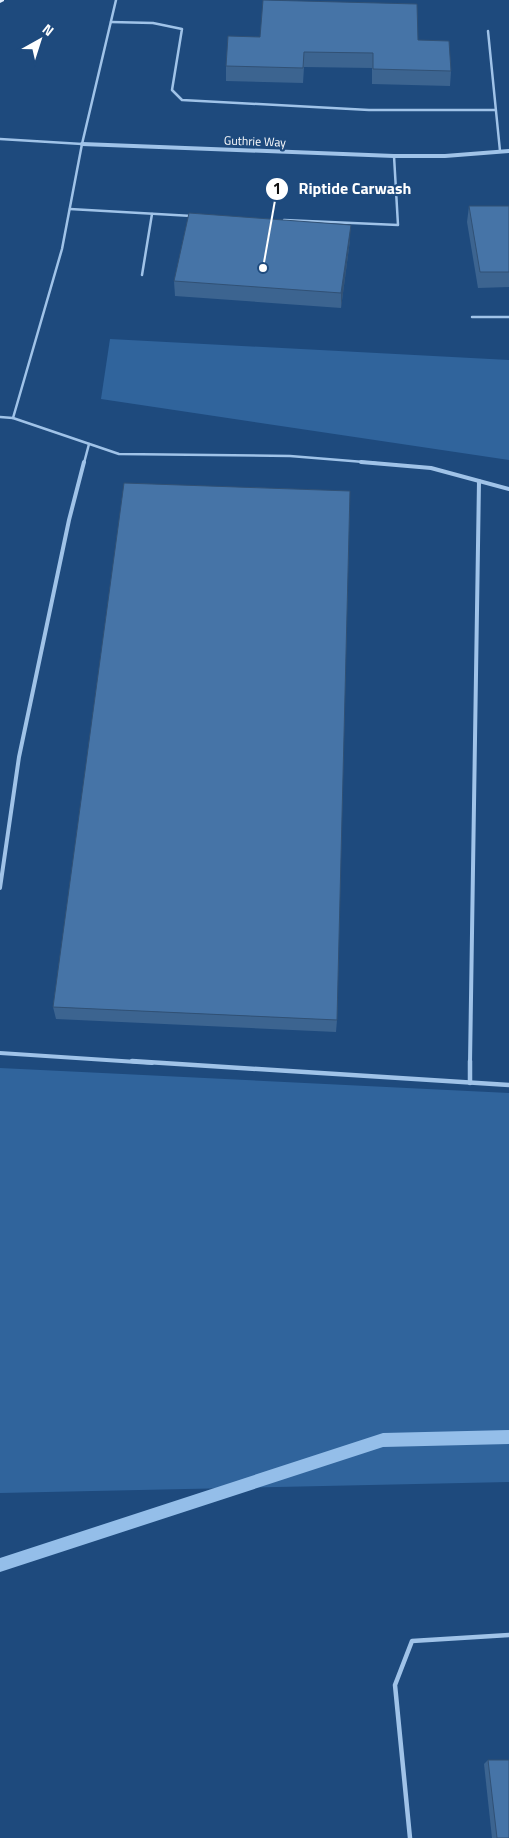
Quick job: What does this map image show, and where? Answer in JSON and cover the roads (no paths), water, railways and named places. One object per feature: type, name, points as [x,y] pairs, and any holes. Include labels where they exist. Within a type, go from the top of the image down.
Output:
[{"type":"street","name":"Guthrie Way","points":[[82,144],[394,156],[446,156],[509,150]]},
{"type":"lane","points":[[13,418],[62,249],[82,144],[116,0]]},
{"type":"lane","points":[[111,22],[153,23],[182,29],[172,90],[182,100],[369,110],[495,110]]},
{"type":"lane","points":[[488,31],[500,151]]},
{"type":"lane","name":"Guthrie Way","points":[[0,138],[82,144]]},
{"type":"lane","points":[[280,220],[398,225],[394,156]]},
{"type":"lane","points":[[70,209],[201,216]]},
{"type":"lane","points":[[142,275],[152,214]]},
{"type":"lane","points":[[472,318],[509,316]]},
{"type":"lane","points":[[0,417],[13,418],[119,454],[290,456],[431,468],[509,489]]},
{"type":"lane","points":[[0,888],[19,756],[69,520],[89,444]]},
{"type":"lane","points":[[470,1083],[479,481]]},
{"type":"lane","points":[[0,1053],[509,1085]]},
{"type":"lane","points":[[410,1838],[394,1685],[412,1641],[509,1635]]},
{"type":"waterway","points":[[0,1565],[383,1440],[509,1437]]},
{"type":"place","name":"Riptide Carwash","points":[[263,268]]}]
